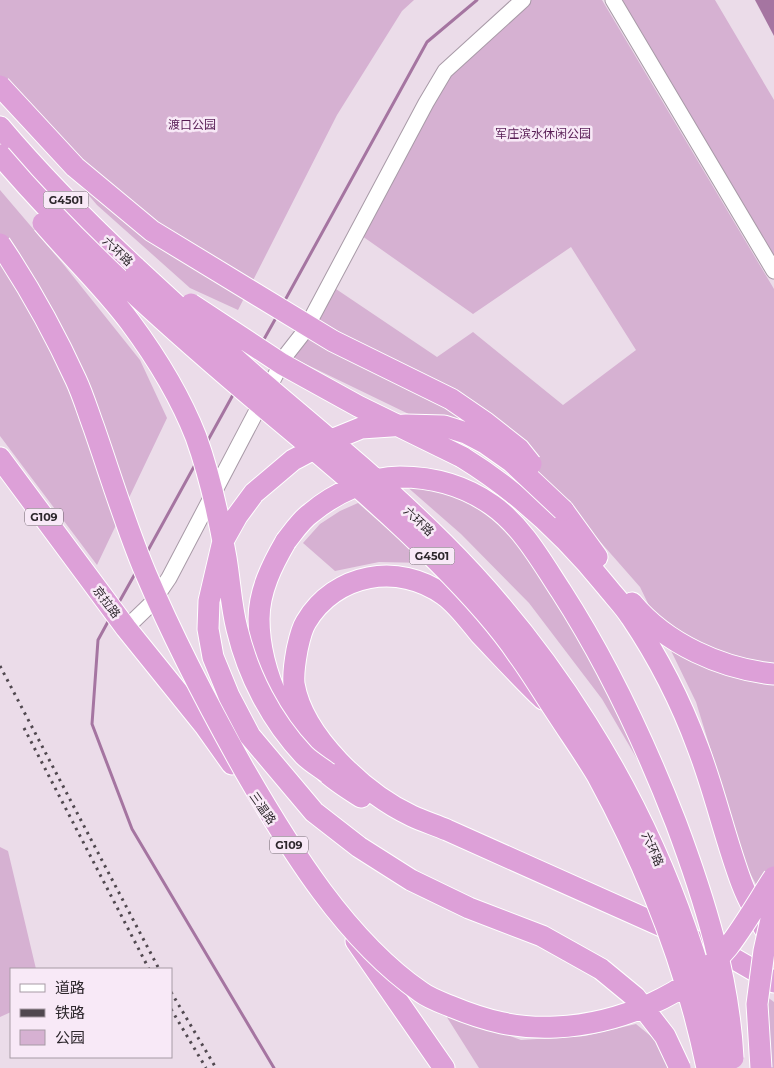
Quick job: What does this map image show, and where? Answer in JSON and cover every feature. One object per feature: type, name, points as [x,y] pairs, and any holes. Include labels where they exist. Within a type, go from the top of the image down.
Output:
[{"type":"highway","points":[[0,86],[75,167],[152,231],[334,341],[451,399],[519,449],[543,478],[563,510],[612,579],[643,616],[675,640],[710,658],[753,672],[774,674]]},
{"type":"highway","name":"六环路","points":[[0,127],[27,160],[75,210],[136,268],[194,322],[347,454],[444,544],[492,595],[533,644],[618,776],[640,819],[667,880],[686,930],[705,989],[724,1068]]},
{"type":"highway","name":"六环路","points":[[0,155],[63,224],[119,280],[246,392],[330,461],[438,562],[478,605],[518,654],[596,774],[664,916],[688,990],[707,1068]]},
{"type":"highway","points":[[0,170],[26,203],[129,321],[155,357],[178,398],[195,436],[210,483],[226,560],[237,630],[248,666],[281,728],[305,756],[328,773],[370,797],[407,823],[701,951],[756,981],[774,994]]},
{"type":"highway","points":[[0,244],[26,283],[53,332],[77,382],[146,573],[193,676],[290,848],[373,954],[423,994],[479,1018],[531,1028],[580,1026],[613,1018],[659,1000],[693,979],[726,948],[750,916],[774,876]]},
{"type":"highway","points":[[136,268],[282,364],[358,406],[462,457],[487,473],[514,494],[585,560],[630,616],[669,681],[698,748],[743,886],[758,918],[774,944]]},
{"type":"highway","points":[[563,510],[512,462],[466,433],[444,426],[406,425],[361,428],[328,441],[293,460],[254,493],[237,516],[223,541],[209,601],[208,629],[213,657],[229,696],[250,736],[314,812],[359,847],[411,880],[469,908],[542,936],[601,969],[635,997],[665,1036],[680,1068]]},
{"type":"highway","name":"京拉路","points":[[0,458],[126,628]]},
{"type":"highway","points":[[328,773],[301,740],[288,719],[277,697],[261,644],[259,618],[263,592],[271,566],[286,541],[311,513],[335,496],[364,483],[390,477],[417,477],[442,481],[492,505],[514,525],[547,570],[579,619],[643,744],[683,842],[705,907],[723,981],[734,1068]]},
{"type":"highway","points":[[554,710],[518,676],[444,595],[410,578],[379,576],[363,578],[347,584],[314,609],[304,624],[295,660],[294,684],[302,709],[313,729],[328,749],[370,797],[731,957],[774,982]]},
{"type":"highway","name":"三温路","points":[[126,628],[219,744],[444,1068]]},
{"type":"highway","points":[[761,1068],[758,1004],[764,951],[774,906]]},
{"type":"street","points":[[126,628],[152,603],[170,578],[286,355],[304,332],[426,103],[445,71],[524,0]]},
{"type":"street","points":[[613,0],[774,271]]},
{"type":"green space","name":"渡口公园","points":[[0,0],[414,0],[402,11],[337,115],[238,310],[190,288],[97,205],[0,91]]},
{"type":"green space","name":"军庄滨水休闲公园","points":[[516,0],[602,0],[774,289],[774,919],[747,867],[696,702],[640,587],[560,496],[450,434],[291,357],[336,289],[437,357],[473,332],[563,405],[636,350],[571,247],[473,314],[355,231],[438,71]]},
{"type":"green space","points":[[621,0],[715,0],[774,100],[774,261]]},
{"type":"green space","points":[[0,190],[64,265],[140,360],[167,418],[97,565],[0,436]]},
{"type":"green space","points":[[451,483],[525,532],[629,689],[682,818],[674,822],[602,699],[529,603],[461,534],[405,485]]},
{"type":"green space","points":[[358,503],[426,563],[379,562],[335,571],[303,543],[320,524],[340,511]]},
{"type":"green space","points":[[0,847],[8,851],[36,968],[10,968],[10,1012],[0,1017]]},
{"type":"green space","points":[[758,990],[774,1002],[774,1068],[771,1068]]},
{"type":"green space","points":[[443,1011],[521,1040],[585,1036],[636,1024],[675,1056],[678,1068],[479,1068]]},
{"type":"shaded area","points":[[755,0],[774,0],[774,36]]},
{"type":"waterway","points":[[284,302],[427,42],[477,0]]},
{"type":"waterway","points":[[263,341],[277,316]]},
{"type":"waterway","points":[[207,442],[234,393]]},
{"type":"waterway","points":[[146,554],[196,463]]},
{"type":"waterway","points":[[118,604],[136,572]]},
{"type":"waterway","points":[[110,618],[98,640],[92,724],[132,829],[274,1068]]},
{"type":"railway","points":[[0,666],[158,968]]},
{"type":"railway","points":[[24,728],[148,968]]},
{"type":"railway","points":[[172,994],[216,1068]]},
{"type":"railway","points":[[172,1011],[206,1068]]}]
